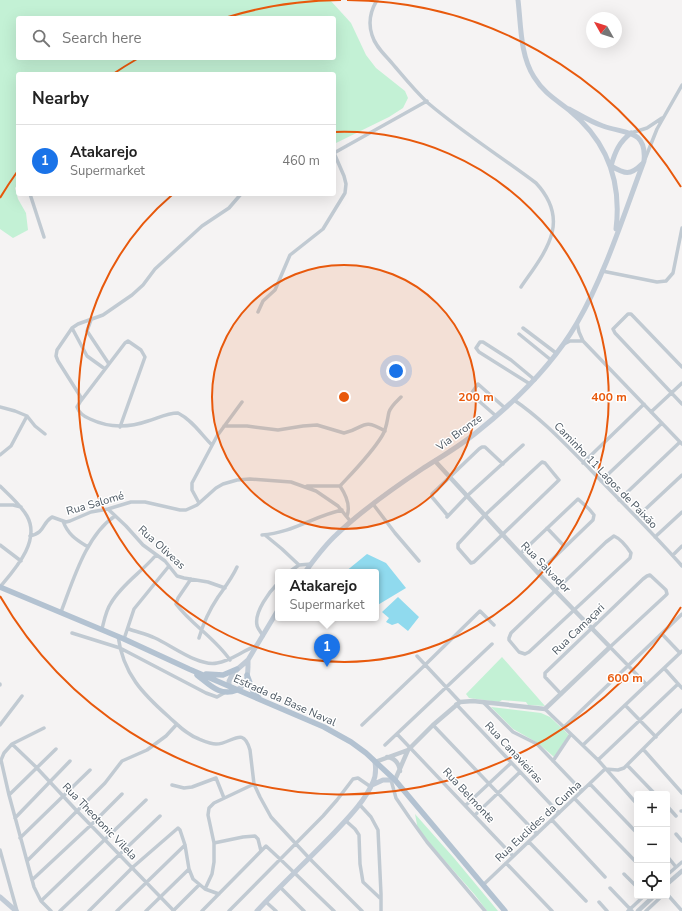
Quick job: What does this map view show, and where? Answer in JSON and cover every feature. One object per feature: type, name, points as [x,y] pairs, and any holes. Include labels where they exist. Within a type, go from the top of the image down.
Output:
[{"type":"main road","points":[[518,0],[524,48],[526,58],[533,75],[549,96],[568,109],[581,121],[599,142],[611,166],[615,180],[616,196],[615,238]]},
{"type":"main road","points":[[568,109],[603,126],[631,133],[642,143],[644,161],[635,170],[627,173],[619,171],[611,166]]},
{"type":"main road","points":[[611,166],[619,144],[631,133]]},
{"type":"main road","name":"Via Bronze","points":[[307,569],[335,536],[351,522],[392,490],[477,433],[535,380],[577,323],[602,271],[644,161]]},
{"type":"main road","name":"Estrada da Base Naval","points":[[0,587],[102,629],[340,735],[366,753],[393,780],[505,911]]},
{"type":"main road","points":[[229,686],[231,676],[248,660],[275,615]]},
{"type":"main road","points":[[189,669],[215,689],[227,693],[237,690],[245,684],[248,660]]},
{"type":"main road","points":[[189,669],[218,676],[227,674],[237,669]]},
{"type":"main road","points":[[247,675],[253,691],[261,700]]},
{"type":"main road","points":[[257,911],[346,821],[372,786],[376,773],[375,762]]},
{"type":"main road","points":[[372,786],[383,780],[393,780]]},
{"type":"main road","points":[[0,897],[17,911]]},
{"type":"street","points":[[377,0],[370,20],[372,36],[385,55],[409,84],[427,101],[536,183],[547,198],[553,217],[551,238],[542,257],[521,287]]},
{"type":"street","points":[[644,161],[664,116],[682,85]]},
{"type":"street","points":[[336,152],[427,101]]},
{"type":"street","points":[[631,133],[654,125],[664,116]]},
{"type":"street","points":[[258,312],[263,300],[274,292],[290,255],[323,229],[343,196],[346,189],[346,184],[336,158]]},
{"type":"street","points":[[31,196],[44,237]]},
{"type":"street","points":[[82,399],[56,356],[57,350],[72,328],[115,308],[132,295],[143,285],[155,269],[202,226],[229,208],[239,196]]},
{"type":"street","points":[[602,271],[657,282],[666,281],[673,273],[682,228]]},
{"type":"street","points":[[682,367],[630,314],[613,330],[615,334],[682,404]]},
{"type":"street","points":[[91,320],[87,331],[109,364]]},
{"type":"street","points":[[577,323],[578,332],[583,342],[681,443],[619,500]]},
{"type":"street","points":[[72,328],[87,356],[105,369]]},
{"type":"street","points":[[524,328],[556,353]]},
{"type":"street","points":[[519,334],[551,360]]},
{"type":"street","points":[[120,427],[143,364],[144,355],[128,341],[82,399],[78,405],[78,408],[84,415],[101,424],[120,427],[133,426],[157,417],[178,412],[190,421],[212,445]]},
{"type":"street","points":[[563,344],[570,341],[583,342]]},
{"type":"street","points":[[530,384],[476,349],[480,342],[483,342],[511,360],[535,380]]},
{"type":"street","points":[[651,412],[682,383]]},
{"type":"street","points":[[496,416],[472,395],[472,392],[477,385],[479,384],[505,408]]},
{"type":"street","points":[[347,516],[349,505],[340,486],[372,450],[385,431],[393,405],[401,398]]},
{"type":"street","name":"Caminho 11 Lagos de Paixão","points":[[514,400],[553,432],[682,566]]},
{"type":"street","points":[[199,503],[192,490],[192,485],[212,445],[242,402]]},
{"type":"street","points":[[583,463],[644,404]]},
{"type":"street","points":[[0,407],[27,416],[35,426],[45,434]]},
{"type":"street","points":[[0,455],[11,446],[27,416]]},
{"type":"street","points":[[601,481],[662,423]]},
{"type":"street","points":[[224,426],[247,426],[278,430],[311,424],[344,433],[369,424],[385,431]]},
{"type":"street","points":[[503,464],[487,449],[482,447],[436,491],[432,497],[447,517],[467,496],[503,464],[523,444]]},
{"type":"street","name":"Rua Salvador","points":[[435,461],[504,534],[538,573],[646,684]]},
{"type":"street","points":[[540,463],[545,463],[559,480],[504,534],[474,562],[471,563],[457,545],[485,515],[540,463]]},
{"type":"street","points":[[637,518],[682,475]]},
{"type":"street","name":"Rua Salomé","points":[[30,536],[41,531],[49,518],[54,517],[63,521],[70,521],[91,512],[108,509],[122,503],[138,501],[186,510],[199,503],[216,488],[223,484],[236,480],[250,479],[291,482],[322,494],[338,506],[351,522]]},
{"type":"street","points":[[0,486],[21,507],[27,517],[31,532],[21,561],[0,587]]},
{"type":"street","name":"Rua Salomé","points":[[303,486],[340,486]]},
{"type":"street","points":[[521,553],[578,499],[592,513],[594,516],[593,520],[538,573]]},
{"type":"street","points":[[373,504],[419,561]]},
{"type":"street","points":[[0,505],[21,507]]},
{"type":"street","name":"Rua Oliveas","points":[[108,509],[142,545],[169,566],[177,576],[208,582],[225,588]]},
{"type":"street","points":[[299,565],[264,535],[285,531],[342,510]]},
{"type":"street","points":[[655,537],[682,512]]},
{"type":"street","points":[[61,612],[88,547],[98,532],[115,516]]},
{"type":"street","points":[[63,521],[67,531],[88,547]]},
{"type":"street","points":[[547,528],[565,547]]},
{"type":"street","points":[[614,536],[630,551],[630,556],[574,609],[529,652],[523,654],[520,652],[508,638],[556,590],[614,536]]},
{"type":"street","points":[[0,545],[21,561]]},
{"type":"street","points":[[672,555],[682,546]]},
{"type":"street","points":[[102,629],[108,607],[125,585],[147,566],[156,555]]},
{"type":"street","points":[[293,569],[299,565],[311,564]]},
{"type":"street","points":[[169,566],[136,606],[129,628],[121,638],[120,648],[127,668],[142,692],[192,736],[212,743],[223,743],[239,736],[243,738],[250,750],[254,784],[265,808],[271,817],[362,911]]},
{"type":"street","points":[[199,638],[216,600],[237,567]]},
{"type":"street","name":"Rua Camaçari","points":[[561,694],[544,674],[643,579],[650,575],[665,589],[666,594],[610,647]]},
{"type":"street","points":[[191,579],[176,602],[191,622],[202,629],[223,650],[230,660]]},
{"type":"street","points":[[263,636],[257,626],[258,615],[262,604],[275,587]]},
{"type":"street","points":[[362,725],[426,665],[480,611],[494,626]]},
{"type":"street","points":[[564,727],[682,614]]},
{"type":"street","points":[[129,628],[155,638],[204,662],[216,664],[230,660],[245,650],[257,646]]},
{"type":"street","points":[[72,633],[120,648],[216,697],[224,693]]},
{"type":"street","points":[[583,745],[681,652],[662,634]]},
{"type":"street","points":[[385,745],[492,644]]},
{"type":"street","points":[[545,710],[610,647]]},
{"type":"street","name":"Rua Canavieiras","points":[[417,656],[446,687],[458,703],[511,763],[559,813]]},
{"type":"street","points":[[664,668],[682,688]]},
{"type":"street","points":[[598,760],[678,684]]},
{"type":"street","points":[[0,725],[22,696]]},
{"type":"street","points":[[375,762],[409,748],[458,703],[468,700],[545,710],[598,760],[634,801]]},
{"type":"street","points":[[483,702],[511,730],[537,744],[582,791]]},
{"type":"street","points":[[625,705],[656,737]]},
{"type":"street","points":[[605,769],[618,770],[627,765],[682,710]]},
{"type":"street","points":[[27,861],[105,783],[122,761],[147,750],[166,736],[177,724]]},
{"type":"street","points":[[433,725],[537,834]]},
{"type":"street","points":[[44,728],[12,744],[4,753],[1,760],[8,795],[32,880],[41,901],[51,911]]},
{"type":"street","name":"Rua Belmonte","points":[[397,734],[514,856]]},
{"type":"street","points":[[553,761],[571,734]]},
{"type":"street","name":"Rua Theotonic Vilela","points":[[12,744],[161,896],[173,911]]},
{"type":"street","points":[[409,748],[400,771],[393,780],[396,798],[427,842],[485,911]]},
{"type":"street","points":[[643,749],[682,793]]},
{"type":"street","points":[[8,795],[36,767],[56,750]]},
{"type":"street","points":[[383,758],[390,758],[396,761],[400,771]]},
{"type":"street","points":[[15,818],[70,761]]},
{"type":"street","points":[[466,805],[511,763]]},
{"type":"street","points":[[627,765],[652,791]]},
{"type":"street","name":"Rua Euclides da Cunha","points":[[483,885],[605,769]]},
{"type":"street","points":[[20,838],[90,770]]},
{"type":"street","points":[[475,815],[520,772]]},
{"type":"street","points":[[172,785],[184,788],[192,787],[214,778],[217,780],[224,798]]},
{"type":"street","points":[[229,911],[334,804],[354,778],[360,779],[372,786]]},
{"type":"street","points":[[205,889],[213,870],[214,843],[208,812],[212,805],[254,784]]},
{"type":"street","points":[[590,784],[634,830]]},
{"type":"street","points":[[32,880],[122,794]]},
{"type":"street","points":[[575,799],[634,860]]},
{"type":"street","points":[[41,901],[146,800]]},
{"type":"street","points":[[359,804],[371,817],[378,830],[381,911]]},
{"type":"street","points":[[670,809],[676,816]]},
{"type":"street","points":[[60,911],[160,816]]},
{"type":"street","points":[[552,820],[605,877]]},
{"type":"street","points":[[346,821],[359,835],[360,864],[363,882],[381,899]]},
{"type":"street","points":[[88,911],[176,828],[179,828],[185,846],[189,869],[193,879],[205,889],[219,894]]},
{"type":"street","points":[[676,834],[682,841]]},
{"type":"street","points":[[214,843],[255,836],[258,839],[261,851]]},
{"type":"street","points":[[529,842],[586,901]]},
{"type":"street","points":[[117,911],[185,846]]},
{"type":"street","points":[[202,911],[265,847],[267,847],[280,859],[334,911]]},
{"type":"street","points":[[0,850],[17,911]]},
{"type":"street","points":[[670,860],[676,867]]},
{"type":"street","points":[[670,872],[682,862]]},
{"type":"street","points":[[506,863],[552,911]]},
{"type":"street","points":[[146,911],[189,869]]},
{"type":"street","points":[[670,881],[682,871]]},
{"type":"street","points":[[624,874],[634,884]]},
{"type":"street","points":[[173,911],[199,885]]},
{"type":"street","points":[[280,887],[304,911]]},
{"type":"street","points":[[610,888],[630,910],[641,899]]},
{"type":"street","points":[[670,897],[682,911]]},
{"type":"street","points":[[638,911],[651,899]]},
{"type":"street","points":[[646,911],[659,899]]},
{"type":"street","points":[[266,902],[276,911]]},
{"type":"street","points":[[599,902],[607,911]]},
{"type":"green space","points":[[0,0],[330,0],[351,23],[366,55],[376,68],[405,91],[408,98],[403,108],[389,117],[336,143],[336,72],[16,72],[15,188],[16,196],[26,213],[28,230],[13,238],[0,229]]},
{"type":"green space","points":[[502,657],[545,706],[528,705],[526,702],[502,700],[499,702],[469,698],[466,694]]},
{"type":"green space","points":[[491,707],[541,713],[550,717],[569,735],[554,757],[538,743],[513,729]]},
{"type":"green space","points":[[415,814],[498,911],[487,911],[475,895],[418,830]]},
{"type":"water","points":[[367,554],[386,563],[406,588],[379,604],[379,569],[349,569]]},
{"type":"water","points":[[398,597],[419,617],[408,631],[398,623],[392,625],[386,622],[389,618],[382,612]]},
{"type":"place","name":"Atakarejo","points":[[327,667]]}]
